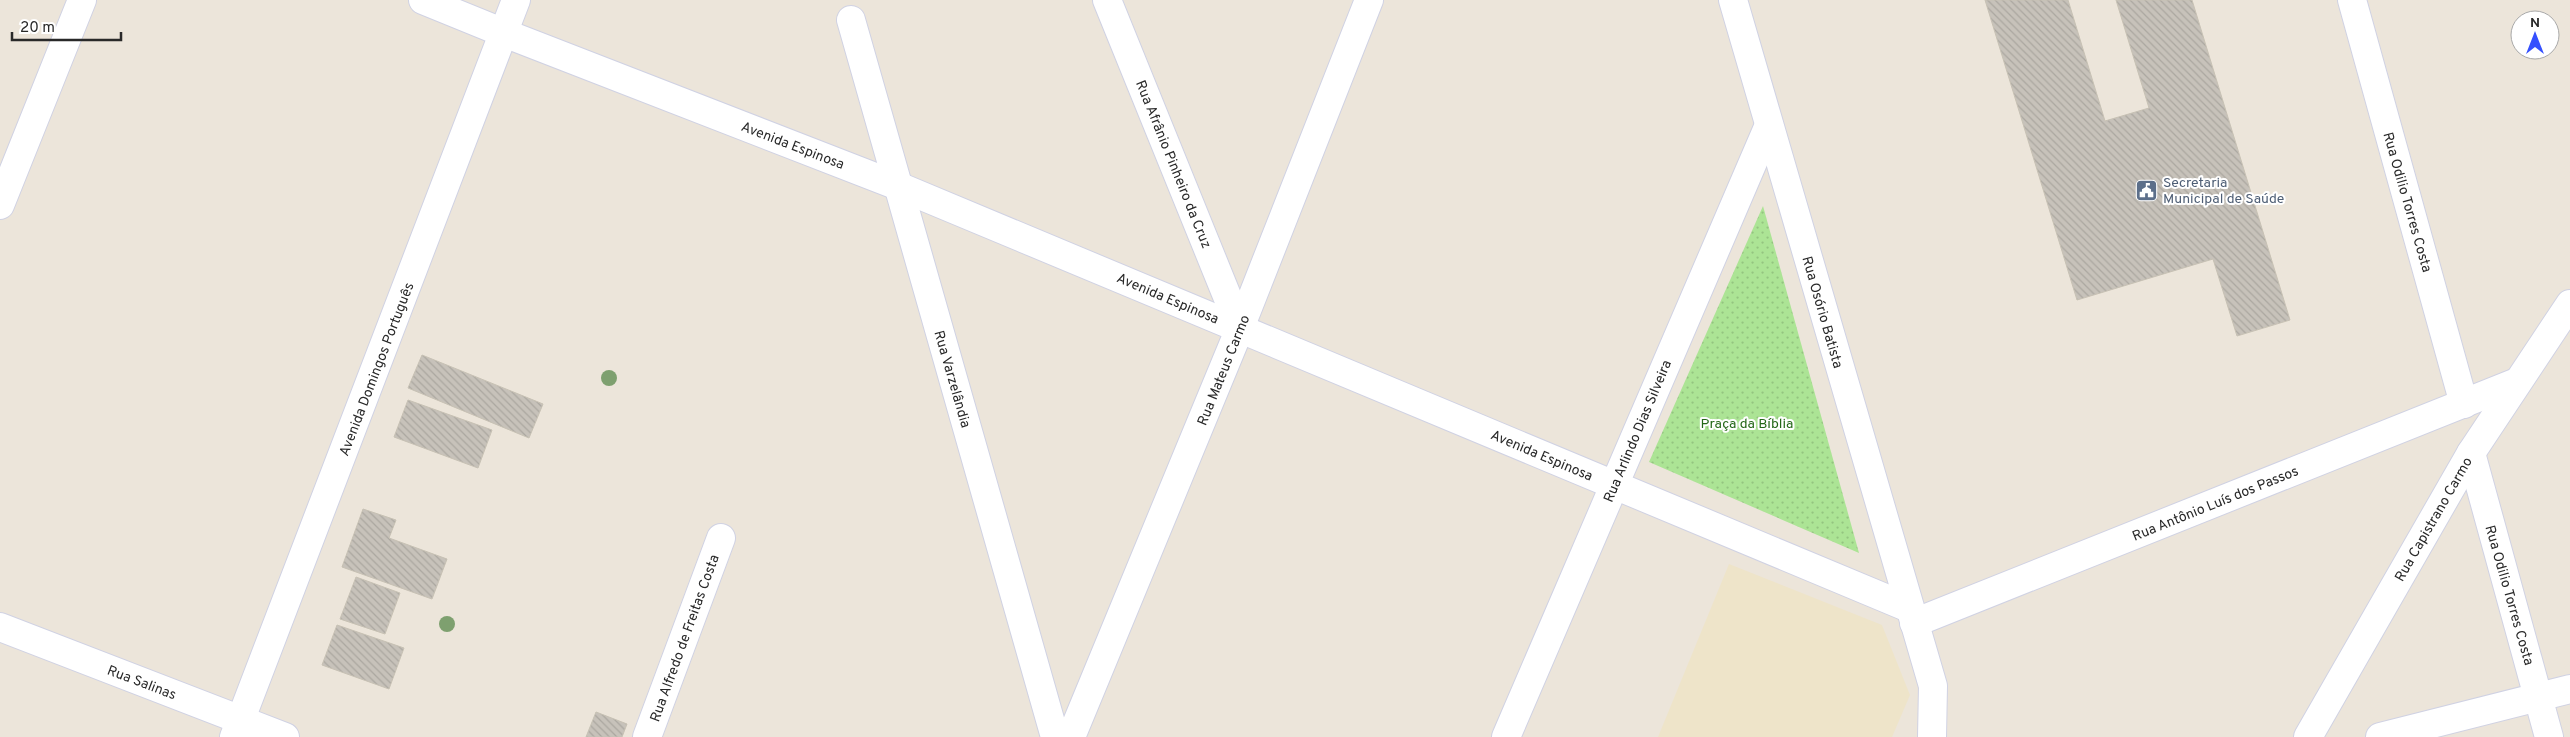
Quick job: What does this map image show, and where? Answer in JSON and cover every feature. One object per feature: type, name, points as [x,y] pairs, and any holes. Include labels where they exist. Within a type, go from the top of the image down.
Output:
[{"type":"street","points":[[0,205],[82,0]]},
{"type":"street","name":"Avenida Espinosa","points":[[423,0],[898,186],[1613,485],[1911,616]]},
{"type":"street","name":"Avenida Domingos Português","points":[[238,729],[516,0]]},
{"type":"street","name":"Rua Afrânio Pinheiro da Cruz","points":[[1107,0],[1240,328]]},
{"type":"street","name":"Rua Mateus Carmo","points":[[1071,737],[1240,328],[1369,0]]},
{"type":"street","name":"Rua Osório Batista","points":[[1733,0],[1911,616],[1933,686],[1932,737]]},
{"type":"street","name":"Rua Odilio Torres Costa","points":[[2352,0],[2464,404]]},
{"type":"street","name":"Rua Varzelândia","points":[[850,20],[1055,737]]},
{"type":"street","name":"Rua Arlindo Dias Silveira","points":[[1506,737],[1769,126]]},
{"type":"street","name":"Rua Capistrano Carmo","points":[[2308,737],[2471,453],[2569,306]]},
{"type":"street","name":"Rua Antônio Luís dos Passos","points":[[1911,616],[2517,382]]},
{"type":"street","name":"Rua Odilio Torres Costa","points":[[2471,453],[2549,737]]},
{"type":"street","name":"Rua Alfredo de Freitas Costa","points":[[647,737],[721,538]]},
{"type":"street","name":"Rua Salinas","points":[[0,627],[238,729],[285,737]]},
{"type":"street","points":[[2380,737],[2570,689]]},
{"type":"shaded area","points":[[1729,564],[1882,625],[1910,695],[1892,737],[1658,737]]},
{"type":"green space","name":"Praça da Bíblia","points":[[1763,206],[1859,553],[1649,462]]},
{"type":"building","name":"Secretaria Municipal de Saúde","points":[[1985,0],[2068,0],[2105,121],[2149,108],[2116,0],[2192,0],[2290,320],[2237,336],[2213,259],[2077,300]]},
{"type":"building","points":[[422,355],[543,404],[529,438],[408,388]]},
{"type":"building","points":[[408,400],[492,430],[478,468],[394,437]]},
{"type":"building","points":[[363,509],[396,520],[389,538],[447,559],[432,599],[342,567]]},
{"type":"building","points":[[356,577],[400,593],[385,634],[340,619]]},
{"type":"building","points":[[337,625],[404,648],[389,689],[322,665]]},
{"type":"building","points":[[596,712],[627,724],[622,737],[586,737]]},
{"type":"place","name":"Secretaria Municipal de Saúde","points":[[2147,190]]}]
